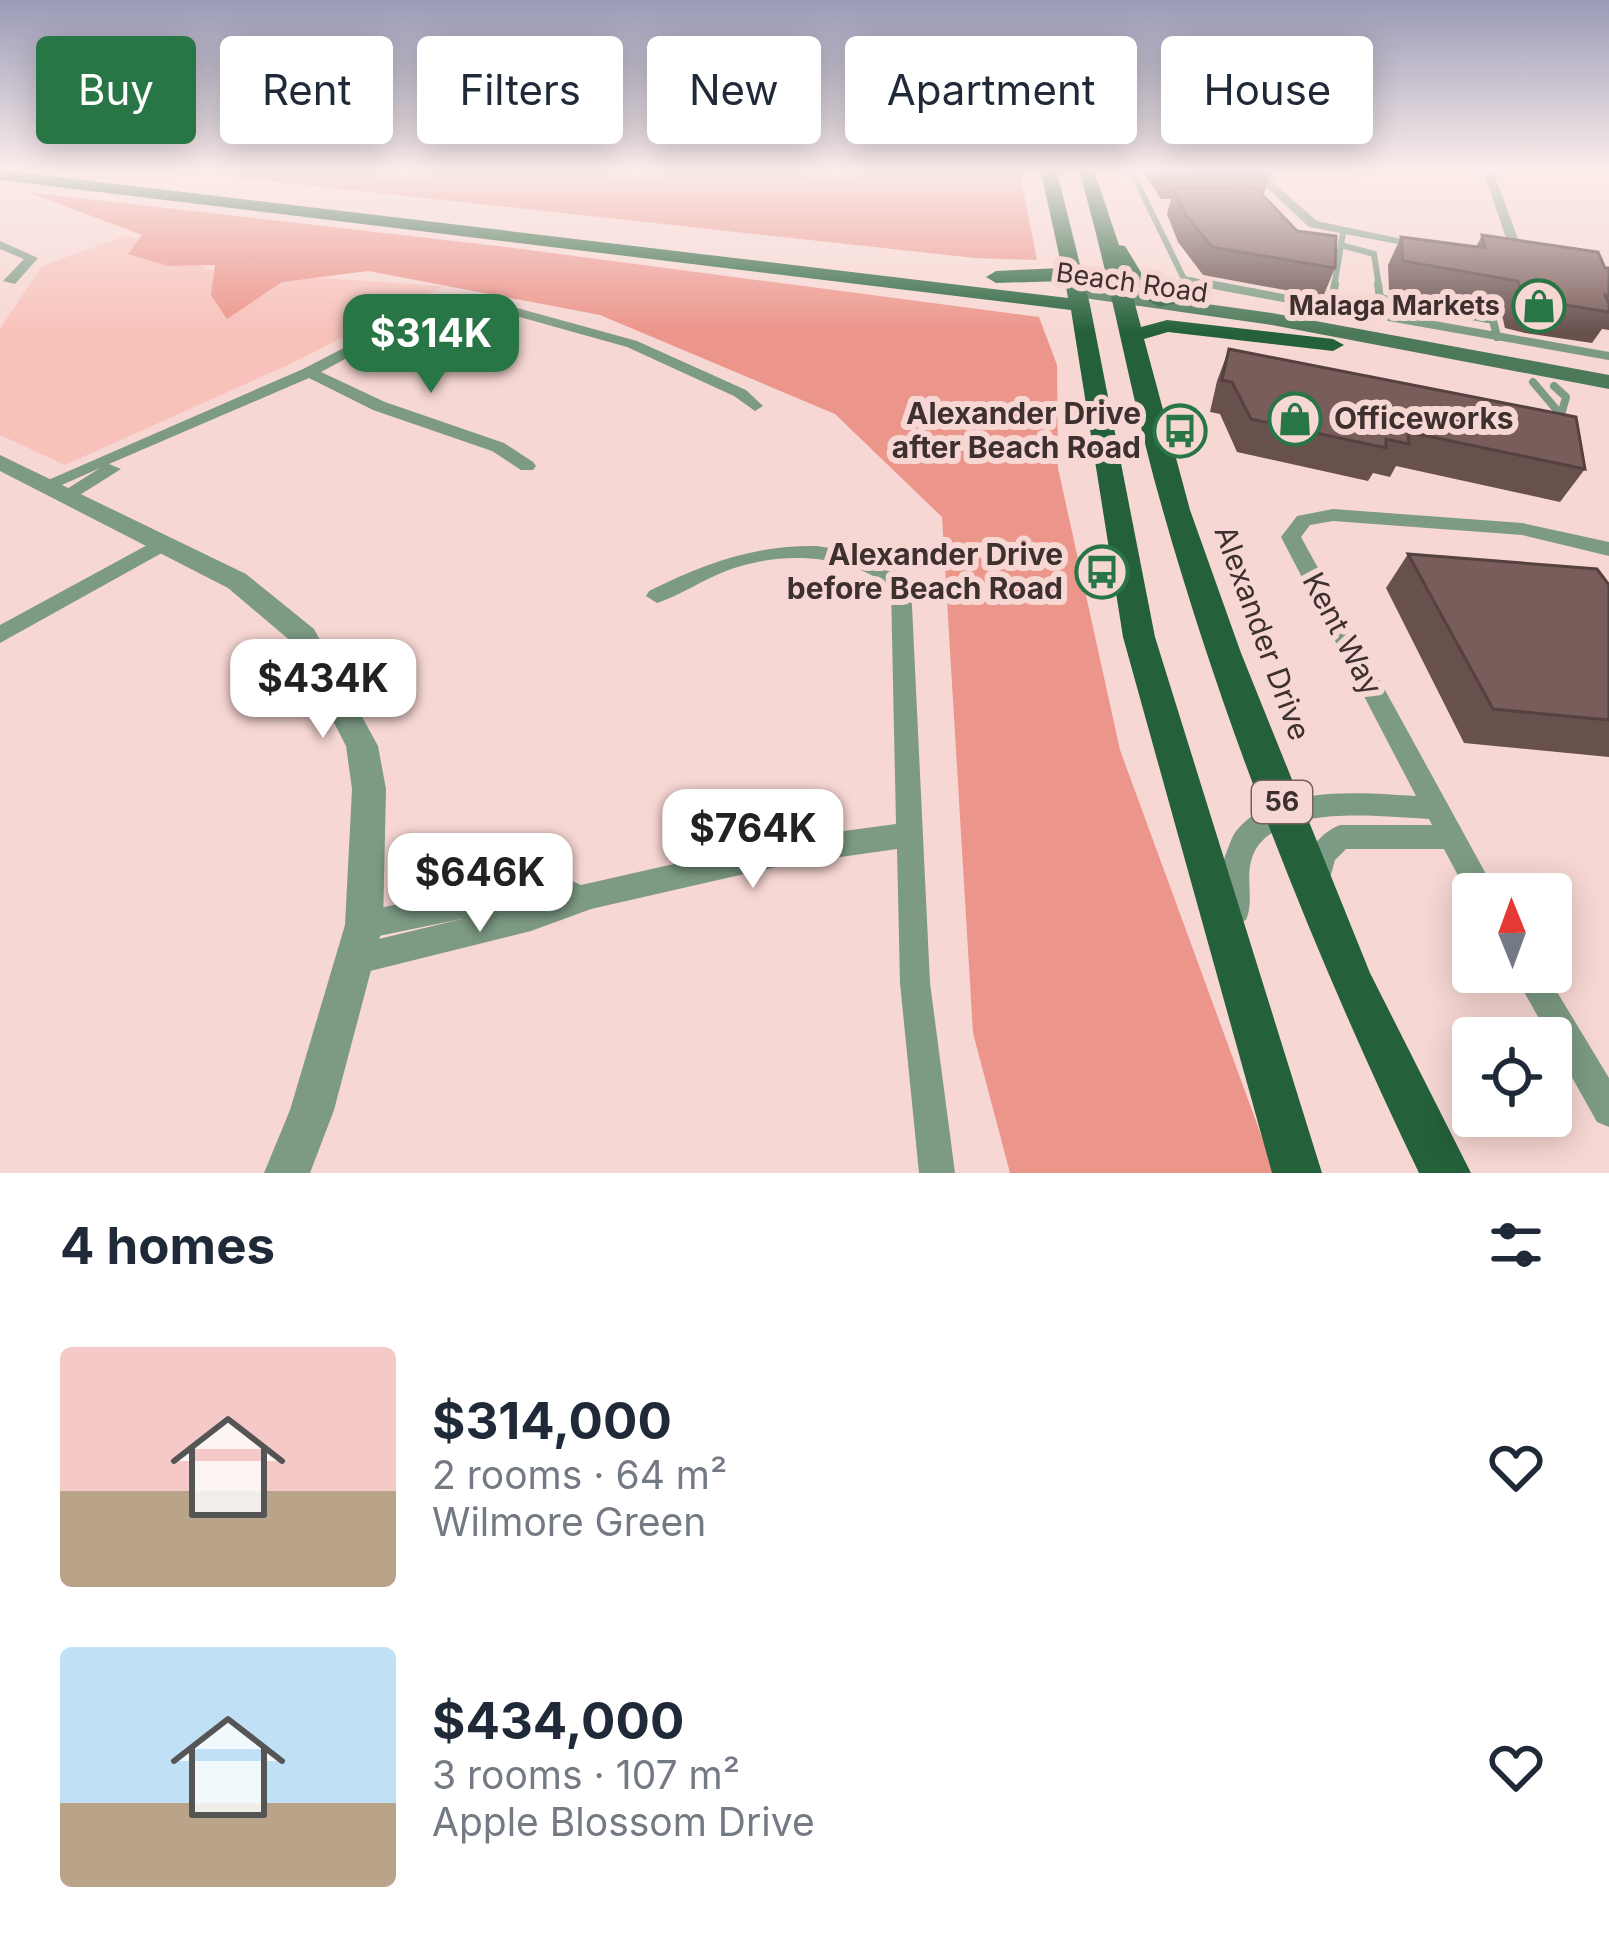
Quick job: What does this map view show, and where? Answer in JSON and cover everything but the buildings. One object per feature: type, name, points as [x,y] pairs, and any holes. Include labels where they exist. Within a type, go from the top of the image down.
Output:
[{"type":"main road","name":"Beach Road","points":[[390,223],[1026,299],[1076,289],[1126,315],[1167,303],[1609,382]]},
{"type":"main road","points":[[503,223],[1030,279],[1076,289]]},
{"type":"main road","points":[[1061,223],[1139,637],[1282,1133],[1298,1173]]},
{"type":"main road","points":[[1105,225],[1132,277],[1149,296],[1167,303]]},
{"type":"main road","name":"Alexander Drive","points":[[1105,225],[1176,510],[1353,987],[1446,1173]]},
{"type":"main road","points":[[1026,299],[1056,314],[1100,418]]},
{"type":"main road","points":[[1126,315],[1167,326],[1333,345],[1609,397]]},
{"type":"main road","points":[[1446,352],[1520,371],[1551,388]]},
{"type":"street","points":[[1311,223],[1342,239],[1436,247]]},
{"type":"street","points":[[1506,223],[1519,258]]},
{"type":"street","points":[[0,244],[32,258],[10,281]]},
{"type":"street","points":[[1498,256],[1542,262]]},
{"type":"street","points":[[58,489],[167,433],[309,372],[441,302],[467,301],[632,344],[740,393],[755,406]]},
{"type":"street","points":[[309,372],[379,406],[497,446],[527,466]]},
{"type":"street","points":[[0,462],[236,580],[304,636],[345,706],[362,746],[369,789],[364,925],[312,1110],[287,1173]]},
{"type":"street","name":"Kent Way","points":[[1471,873],[1291,537],[1304,520],[1333,515],[1522,530],[1609,549]]},
{"type":"street","points":[[0,635],[82,593],[154,540]]},
{"type":"street","points":[[657,596],[726,562],[788,552],[860,561],[887,570],[901,585],[915,983],[937,1173]]},
{"type":"street","points":[[1282,1133],[1232,890],[1239,848],[1262,822],[1316,803],[1433,808]]},
{"type":"street","points":[[358,959],[532,917],[591,895],[784,852],[907,836]]},
{"type":"street","points":[[1315,888],[1322,854],[1340,837],[1450,838]]},
{"type":"street","points":[[364,925],[469,904],[591,895]]},
{"type":"street","points":[[1540,993],[1609,1110]]},
{"type":"lane","points":[[1157,223],[1184,279],[1331,307],[1342,239],[1374,254],[1392,256]]},
{"type":"lane","points":[[1374,254],[1379,298],[1389,317],[1609,356]]},
{"type":"lane","points":[[1379,298],[1477,314],[1493,320],[1497,337]]},
{"type":"lane","points":[[1551,388],[1561,415]]},
{"type":"lane","points":[[1551,388],[1570,428]]},
{"type":"shaded area","points":[[109,223],[295,223],[1039,317],[1057,365],[1058,468],[1120,750],[1275,1173],[1010,1173],[973,1033],[942,517],[835,414],[600,315],[368,271],[282,282],[227,319],[211,295],[215,265],[168,266],[128,254],[142,235]]},
{"type":"shaded area","points":[[651,223],[1030,223],[1037,260],[975,258]]},
{"type":"shaded area","points":[[127,235],[213,271],[444,286],[288,365],[65,465],[0,435],[0,329],[42,266]]},
{"type":"place","name":"Malaga Markets","points":[[1539,306]]},
{"type":"place","name":"Officeworks","points":[[1295,419]]},
{"type":"place","name":"Alexander Drive after Beach Road","points":[[1180,431]]},
{"type":"place","name":"Alexander Drive before Beach Road","points":[[1102,572]]}]
